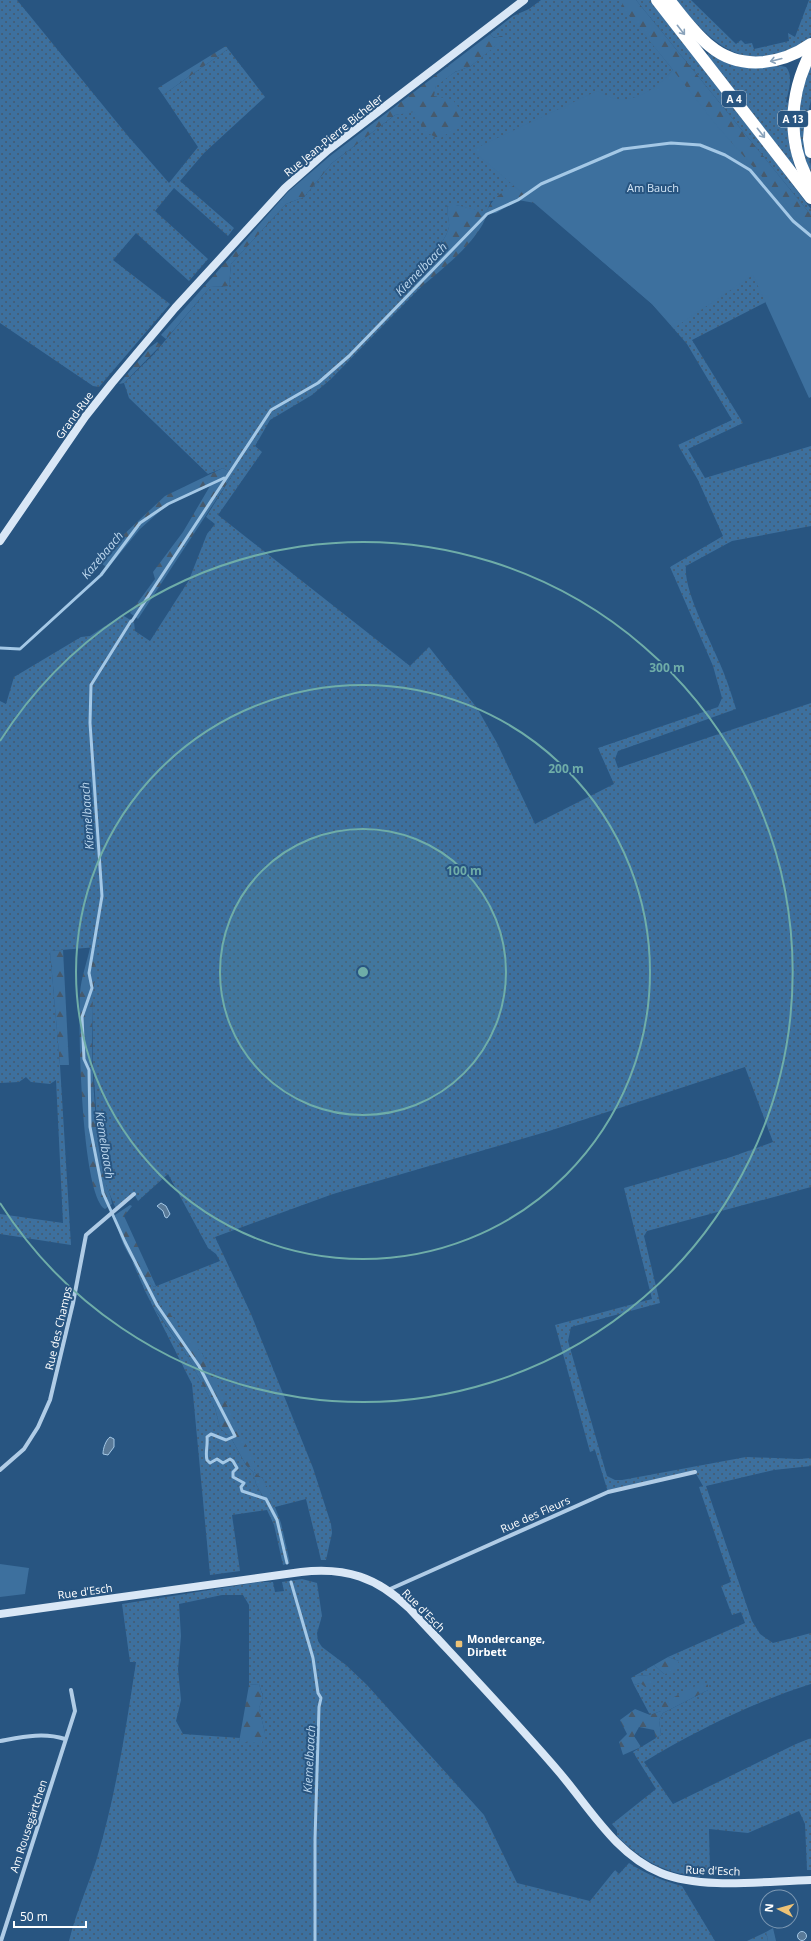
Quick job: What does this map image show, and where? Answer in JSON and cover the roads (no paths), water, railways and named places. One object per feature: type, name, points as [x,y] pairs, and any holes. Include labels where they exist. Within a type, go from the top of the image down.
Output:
[{"type":"highway","name":"A 4","points":[[657,0],[811,198]]},
{"type":"highway","points":[[669,0],[694,31],[711,47],[732,59],[754,63],[775,61],[796,54],[811,44]]},
{"type":"highway","name":"A 13","points":[[811,52],[805,63],[797,88],[793,125],[798,157],[803,172],[811,185]]},
{"type":"highway","points":[[811,116],[809,139],[811,152]]},
{"type":"main road","name":"Rue Jean-Pierre Bicheler","points":[[175,308],[285,188],[328,150],[524,0]]},
{"type":"main road","name":"Grand-Rue","points":[[0,541],[85,417],[175,308]]},
{"type":"main road","name":"Rue d'Esch","points":[[0,1614],[315,1570],[354,1574],[375,1582],[388,1590],[410,1609],[559,1772],[611,1836],[629,1854],[644,1865],[679,1879],[708,1882],[811,1880]]},
{"type":"street","name":"Rue des Champs","points":[[0,1470],[24,1449],[38,1427],[44,1414],[61,1360],[86,1235],[134,1194]]},
{"type":"street","name":"Rue des Fleurs","points":[[388,1590],[608,1492],[695,1472]]},
{"type":"street","name":"Am Rousegärtchen","points":[[0,1941],[74,1711],[71,1690]]},
{"type":"street","points":[[0,1741],[42,1735],[65,1739]]},
{"type":"waterway","name":"Kiemelbaach","points":[[132,621],[271,410],[318,383],[349,356],[487,214],[518,200],[541,184],[623,149],[671,143],[700,145],[725,155],[750,170],[793,221],[811,236]]},
{"type":"waterway","name":"Kazebaach","points":[[0,648],[20,649],[101,575],[140,523],[168,504],[224,478]]},
{"type":"waterway","name":"Kiemelbaach","points":[[131,621],[91,685],[90,723],[102,896],[89,973],[92,988],[82,1017],[84,1059],[89,1070],[90,1127],[103,1193],[125,1242],[157,1305],[199,1366],[235,1436],[226,1440],[211,1434],[207,1437],[207,1460],[210,1463],[217,1459],[223,1463],[230,1459],[237,1468],[233,1472],[233,1477],[244,1483],[241,1487],[242,1491],[266,1499],[277,1520],[287,1563]]},
{"type":"waterway","name":"Kiemelbaach","points":[[291,1582],[313,1658],[318,1693],[321,1698],[319,1707],[315,1839],[315,1941]]},
{"type":"place","name":"Mondercange, Dirbett","points":[[459,1644]]},
{"type":"park label","name":"Am Bauch","points":[[653,187]]}]
